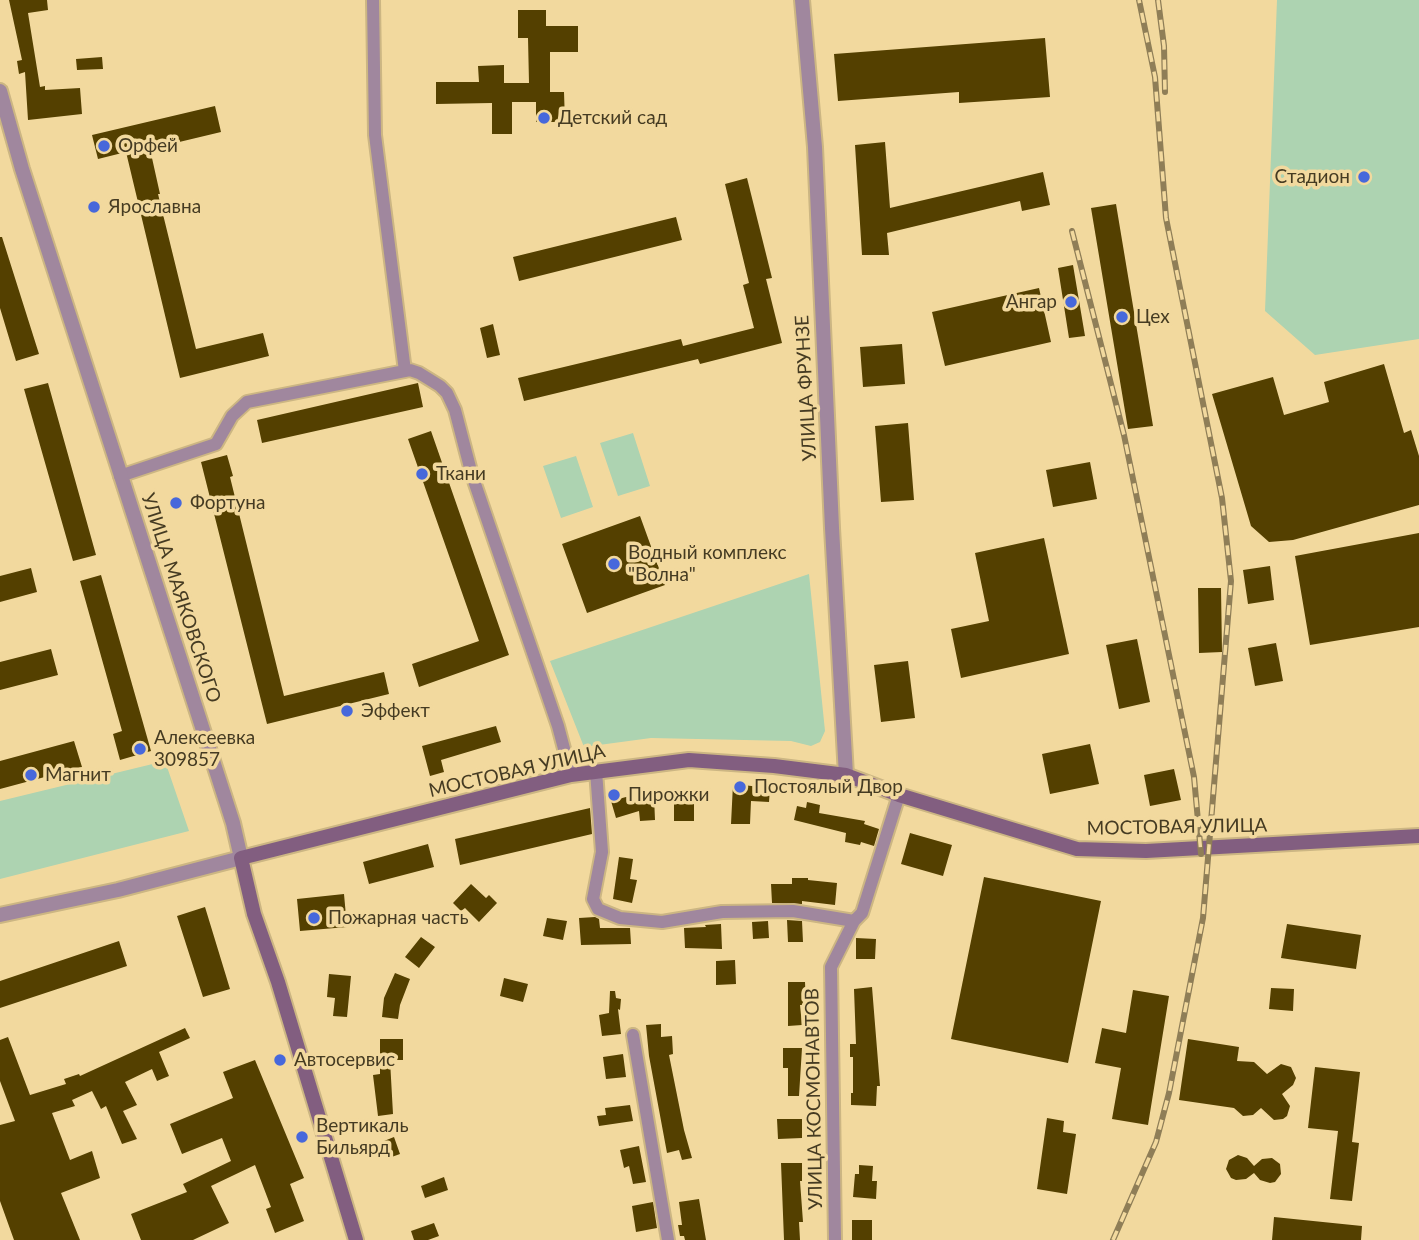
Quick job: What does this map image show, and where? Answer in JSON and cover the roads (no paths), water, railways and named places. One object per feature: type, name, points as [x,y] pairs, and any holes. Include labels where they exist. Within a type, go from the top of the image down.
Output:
[{"type":"main road","name":"МОСТОВАЯ УЛИЦА","points":[[240,858],[571,775],[689,760],[774,766],[846,775],[899,795],[1077,849],[1146,851],[1419,835]]},
{"type":"main road","name":"УЛИЦА МАЯКОВСКОГО","points":[[240,858],[254,914],[278,982],[356,1240]]},
{"type":"street","points":[[373,0],[375,135],[405,371]]},
{"type":"street","name":"УЛИЦА ФРУНЗЕ","points":[[802,0],[815,147],[831,514],[846,775]]},
{"type":"street","name":"УЛИЦА МАЯКОВСКОГО","points":[[0,90],[22,169],[233,823],[240,858]]},
{"type":"street","points":[[120,476],[216,444],[232,416],[247,402],[405,371],[419,373],[440,386],[447,393],[455,410],[472,475],[558,726],[571,775]]},
{"type":"street","points":[[596,771],[602,852],[593,899],[598,909],[620,918],[662,922],[722,912],[793,911],[854,921]]},
{"type":"street","name":"УЛИЦА КОСМОНАВТОВ","points":[[835,1240],[831,967],[854,921],[862,913],[899,795]]},
{"type":"street","name":"МОСТОВАЯ УЛИЦА","points":[[0,915],[118,890],[240,858]]},
{"type":"street","points":[[633,1035],[668,1240]]},
{"type":"railway","points":[[1113,1240],[1156,1142],[1169,1093],[1203,918],[1231,581],[1222,498],[1166,218],[1155,77],[1139,0]]},
{"type":"railway","points":[[1158,0],[1164,46],[1165,92]]},
{"type":"railway","points":[[1072,231],[1124,435],[1194,777],[1201,854]]},
{"type":"place","name":"Детский сад","points":[[544,118]]},
{"type":"place","name":"Орфей","points":[[104,146]]},
{"type":"place","name":"Стадион","points":[[1364,177]]},
{"type":"place","name":"Ярославна","points":[[94,207]]},
{"type":"place","name":"Ангар","points":[[1071,302]]},
{"type":"place","name":"Цех","points":[[1122,317]]},
{"type":"place","name":"Ткани","points":[[422,474]]},
{"type":"place","name":"Фортуна","points":[[176,503]]},
{"type":"place","name":"Водный комплекс \"Волна\"","points":[[614,564]]},
{"type":"place","name":"Эффект","points":[[347,711]]},
{"type":"place","name":"Алексеевка 309857","points":[[140,749]]},
{"type":"place","name":"Магнит","points":[[31,775]]},
{"type":"place","name":"Постоялый Двор","points":[[740,787]]},
{"type":"place","name":"Пирожки","points":[[614,795]]},
{"type":"place","name":"Пожарная часть","points":[[314,918]]},
{"type":"place","name":"Автосервис","points":[[280,1060]]},
{"type":"place","name":"Вертикаль Бильярд","points":[[302,1137]]}]
